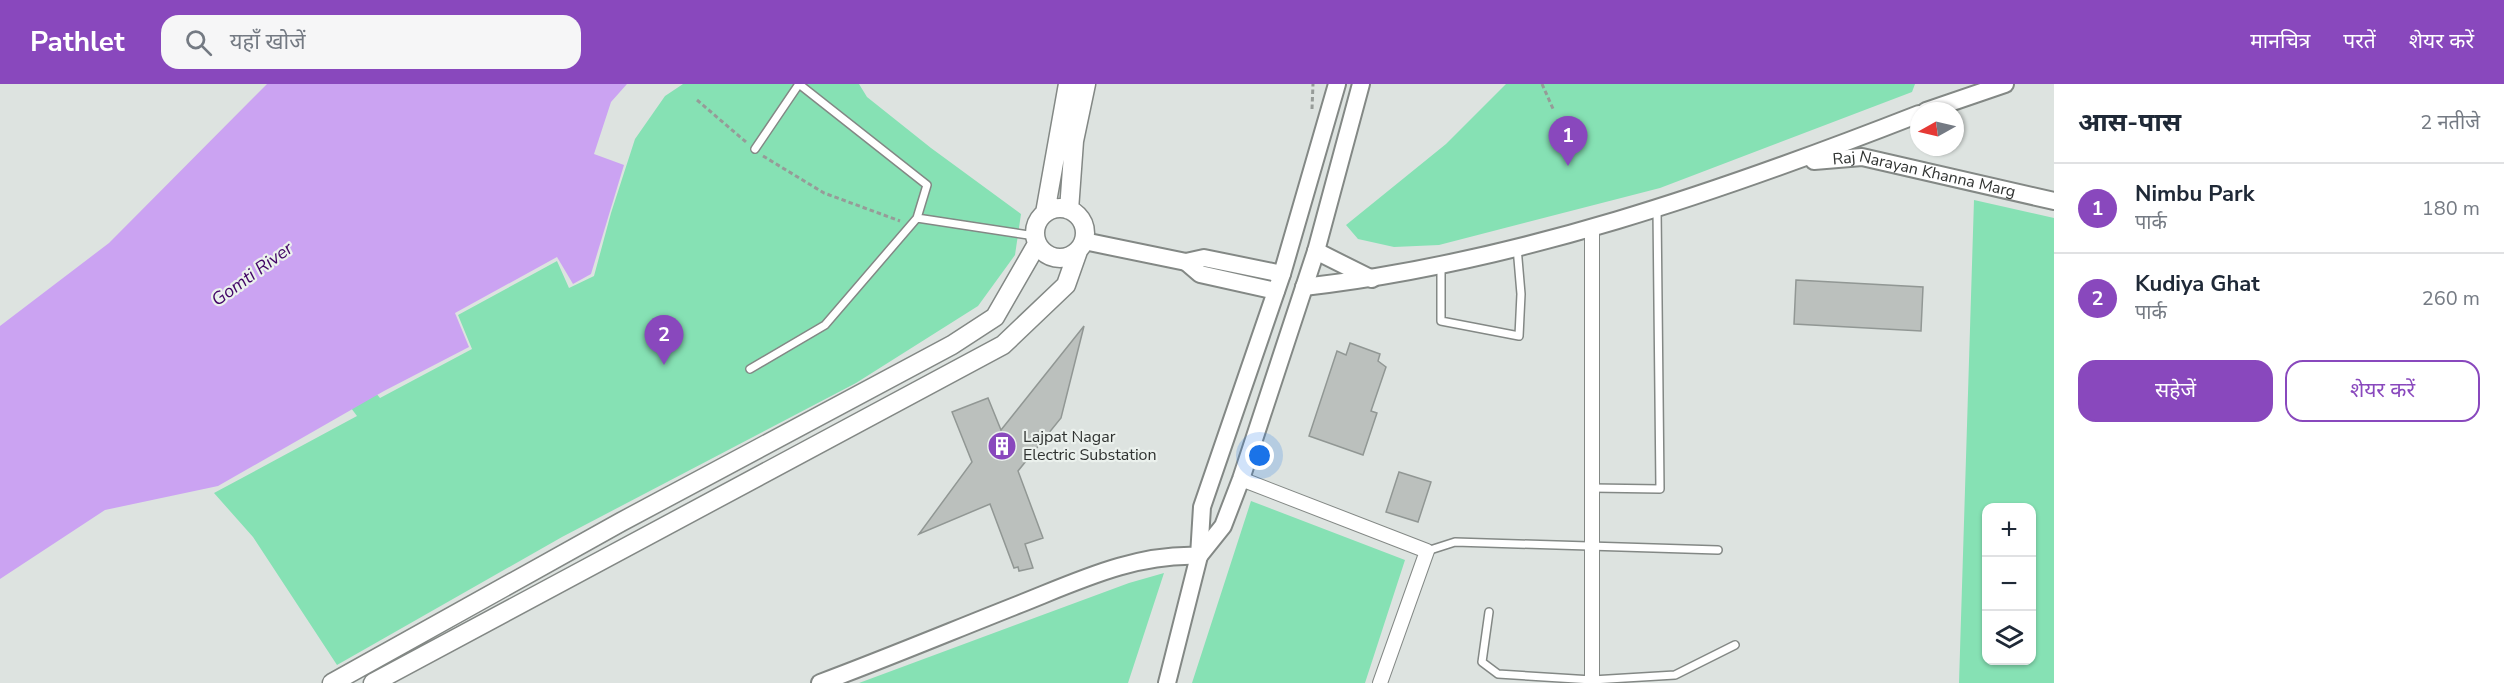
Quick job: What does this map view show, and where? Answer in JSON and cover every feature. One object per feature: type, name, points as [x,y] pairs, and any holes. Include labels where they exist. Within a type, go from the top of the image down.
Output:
[{"type":"main road","points":[[332,683],[621,522],[952,345],[995,317],[1036,240],[1036,227],[1045,213],[1068,84]]},
{"type":"main road","points":[[1069,210],[1074,141],[1086,84]]},
{"type":"main road","points":[[373,683],[1003,345],[1066,285],[1081,246],[1085,229],[1082,221],[1069,210],[1053,209],[1045,213]]},
{"type":"main road","points":[[1036,240],[1042,251],[1056,258],[1064,259],[1081,246]]},
{"type":"street","points":[[1167,683],[1199,556],[1202,507],[1282,274],[1337,84]]},
{"type":"street","points":[[1199,556],[1223,526],[1241,479],[1316,252],[1361,84]]},
{"type":"street","points":[[1952,102],[2005,84]]},
{"type":"street","points":[[1304,287],[1373,279],[1517,248],[1592,228],[1794,163],[1910,118]]},
{"type":"street","name":"Raj Narayan Khanna Marg","points":[[1794,163],[1862,157],[2054,201]]},
{"type":"street","points":[[1592,228],[1592,681]]},
{"type":"street","points":[[1081,246],[1185,262],[1204,258],[1282,274]]},
{"type":"street","points":[[1316,252],[1373,279]]},
{"type":"street","points":[[1185,262],[1200,274],[1276,291]]},
{"type":"street","points":[[1241,479],[1428,551],[1380,683]]},
{"type":"street","points":[[820,683],[1089,576],[1145,558],[1177,555],[1199,556]]},
{"type":"lane","points":[[750,369],[825,325],[913,226],[927,184],[799,84],[755,149]]},
{"type":"lane","points":[[1592,488],[1660,489],[1657,206]]},
{"type":"lane","points":[[917,218],[1036,240]]},
{"type":"lane","points":[[1442,264],[1441,321],[1519,336],[1521,294],[1517,248]]},
{"type":"lane","points":[[1428,551],[1455,542],[1718,550]]},
{"type":"lane","points":[[1489,612],[1482,662],[1498,674],[1592,681],[1675,675],[1735,645]]},
{"type":"path","points":[[1313,84],[1314,98]]},
{"type":"path","points":[[1542,84],[1554,111]]},
{"type":"path","points":[[697,100],[755,149],[824,193],[913,226]]},
{"type":"green space","points":[[683,84],[859,84],[867,97],[931,148],[1021,214],[1015,255],[978,306],[856,383],[562,537],[337,665],[253,537],[214,493],[357,416],[342,396],[366,381],[380,398],[472,349],[458,315],[557,261],[569,288],[594,276],[635,139],[665,96]]},
{"type":"green space","points":[[1506,84],[1915,84],[1912,92],[1660,188],[1439,245],[1394,247],[1358,239],[1346,225],[1446,144]]},
{"type":"green space","points":[[1974,200],[2054,218],[2054,683],[1959,683]]},
{"type":"green space","points":[[1251,501],[1405,560],[1365,683],[1192,683]]},
{"type":"green space","points":[[1164,573],[1128,683],[859,683],[1129,583]]},
{"type":"water","name":"Gomti River","points":[[267,84],[627,84],[611,102],[594,154],[624,165],[591,274],[573,284],[557,257],[455,313],[469,347],[384,391],[218,486],[105,510],[0,579],[0,326],[109,243]]},
{"type":"building","points":[[1796,280],[1923,287],[1921,331],[1794,324]]},
{"type":"building","name":"Lajpat Nagar Electric Substation","points":[[1084,326],[1061,418],[1018,471],[1043,538],[1025,544],[1033,568],[1019,571],[1018,567],[1014,568],[990,504],[919,534],[972,462],[952,412],[988,398],[1001,430]]},
{"type":"building","points":[[1350,343],[1380,354],[1378,361],[1386,367],[1371,411],[1377,413],[1363,455],[1309,436],[1337,351],[1346,355]]},
{"type":"building","points":[[1399,472],[1431,482],[1418,522],[1386,512]]},
{"type":"place","name":"Nimbu Park","points":[[1568,166]]},
{"type":"place","name":"Kudiya Ghat","points":[[664,365]]},
{"type":"place","name":"Lajpat Nagar Electric Substation","points":[[1002,446]]}]
